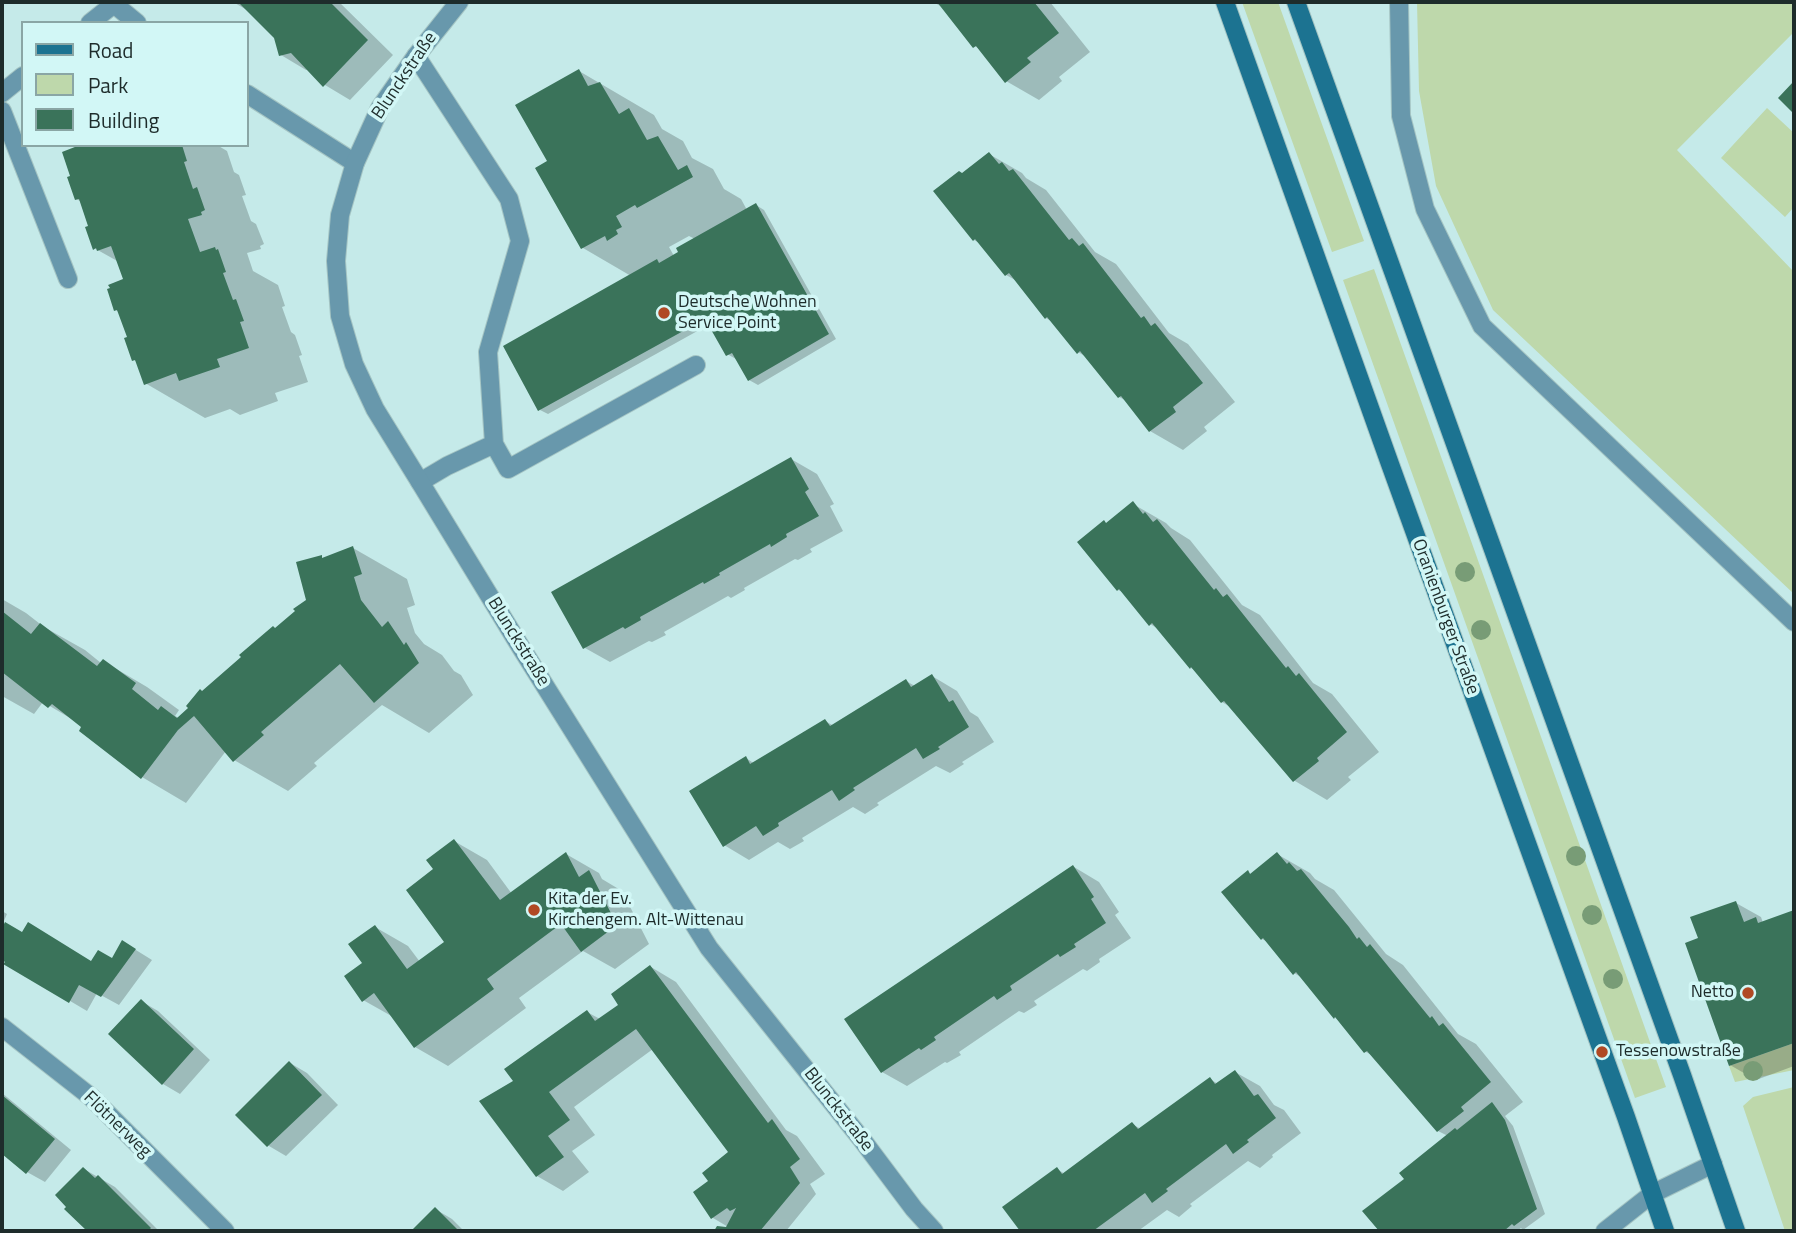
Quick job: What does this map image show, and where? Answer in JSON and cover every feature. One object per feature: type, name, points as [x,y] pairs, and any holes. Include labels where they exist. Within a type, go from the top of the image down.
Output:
[{"type":"main road","name":"Oranienburger Straße","points":[[1225,2],[1665,1231]]},
{"type":"main road","points":[[1296,2],[1737,1231]]},
{"type":"street","name":"Blunckstraße","points":[[459,2],[416,56],[380,108],[355,163],[340,215],[336,261],[340,317],[354,365],[376,409],[420,482],[709,948],[934,1231]]},
{"type":"street","points":[[1399,2],[1401,116],[1421,195],[1425,209],[1482,326],[1794,622]]},
{"type":"street","points":[[92,21],[113,3],[135,21]]},
{"type":"street","points":[[416,56],[509,199],[520,241],[488,352],[494,444],[509,469],[696,365]]},
{"type":"street","points":[[2,93],[21,78]]},
{"type":"street","points":[[248,95],[355,163]]},
{"type":"street","points":[[2,111],[68,279]]},
{"type":"street","points":[[420,482],[494,444]]},
{"type":"street","name":"Flötnerweg","points":[[2,1027],[92,1097],[225,1231]]},
{"type":"street","points":[[1605,1231],[1652,1194],[1713,1164]]},
{"type":"green space","points":[[1242,2],[1278,2],[1364,241],[1332,252]]},
{"type":"green space","points":[[1417,2],[1794,2],[1794,32],[1677,150],[1794,272],[1794,594],[1493,310],[1436,186],[1419,91]]},
{"type":"green space","points":[[1767,108],[1794,133],[1794,207],[1785,217],[1721,158]]},
{"type":"green space","points":[[1374,269],[1666,1087],[1635,1098],[1343,280]]},
{"type":"green space","points":[[1794,1043],[1794,1070],[1735,1082],[1729,1066]]},
{"type":"green space","points":[[1794,1087],[1794,1231],[1785,1231],[1743,1106],[1753,1097]]},
{"type":"building","points":[[238,2],[330,2],[368,40],[323,87],[291,53],[279,56],[274,38]]},
{"type":"building","points":[[937,2],[1034,2],[1059,33],[1027,58],[1031,62],[1005,83]]},
{"type":"building","points":[[579,69],[588,86],[600,82],[619,114],[629,108],[647,140],[658,136],[678,170],[687,165],[693,177],[637,208],[635,205],[616,216],[622,227],[616,230],[618,234],[607,241],[605,236],[581,249],[535,168],[547,161],[515,105]]},
{"type":"building","points":[[1794,81],[1794,114],[1778,98]]},
{"type":"building","points":[[75,147],[183,147],[187,161],[184,162],[193,189],[197,187],[205,210],[201,212],[202,215],[188,219],[200,252],[215,247],[218,249],[226,272],[223,273],[244,321],[240,322],[249,348],[217,359],[220,367],[179,381],[176,373],[144,385],[135,360],[132,361],[124,338],[127,337],[107,289],[110,288],[108,285],[123,279],[111,246],[93,250],[79,199],[75,200],[67,177],[70,176],[62,152]]},
{"type":"building","points":[[989,152],[999,164],[1002,162],[1009,171],[1013,169],[1069,240],[1072,238],[1079,246],[1083,243],[1141,318],[1144,316],[1151,326],[1155,323],[1203,383],[1173,407],[1176,412],[1149,432],[1080,351],[1077,354],[1047,317],[1045,319],[1009,273],[1005,276],[975,239],[973,241],[933,191]]},
{"type":"building","points":[[756,203],[829,334],[748,381],[732,353],[726,356],[705,319],[538,411],[503,346],[657,259],[659,263],[678,252],[676,248]]},
{"type":"building","points":[[791,457],[809,489],[805,492],[819,516],[786,534],[787,537],[771,547],[770,544],[704,584],[703,582],[640,617],[641,620],[625,629],[623,627],[583,649],[551,592]]},
{"type":"building","points":[[1133,501],[1153,522],[1157,519],[1214,590],[1216,588],[1223,597],[1227,594],[1286,668],[1288,666],[1296,676],[1299,673],[1347,732],[1317,758],[1319,761],[1293,782],[1224,701],[1221,703],[1152,623],[1149,626],[1119,589],[1117,591],[1077,542]]},
{"type":"building","points":[[353,546],[362,574],[354,577],[361,600],[382,627],[388,621],[419,663],[374,703],[340,664],[261,732],[264,735],[233,762],[194,716],[178,730],[141,779],[79,731],[81,727],[52,704],[48,708],[2,672],[2,611],[31,634],[40,623],[97,666],[103,659],[136,683],[132,689],[158,710],[161,706],[177,718],[188,708],[186,706],[200,689],[202,691],[241,657],[239,655],[306,600],[296,562],[322,555],[322,558]]},
{"type":"building","points":[[932,674],[949,702],[953,700],[969,727],[923,759],[916,748],[853,788],[855,790],[839,801],[832,790],[778,823],[779,826],[763,836],[756,826],[723,847],[689,791],[746,756],[750,764],[825,719],[830,726],[906,679],[911,687]]},
{"type":"building","points":[[454,839],[500,900],[566,852],[579,877],[589,870],[617,925],[581,952],[561,924],[487,979],[494,989],[414,1048],[374,993],[362,1002],[344,976],[362,963],[348,944],[375,925],[407,969],[444,942],[406,890],[433,869],[426,860]]},
{"type":"building","points":[[1277,852],[1287,864],[1289,862],[1297,871],[1301,869],[1357,939],[1359,937],[1367,947],[1370,944],[1430,1018],[1432,1016],[1439,1026],[1443,1023],[1491,1082],[1461,1107],[1464,1111],[1437,1132],[1367,1051],[1364,1053],[1335,1017],[1334,1019],[1296,972],[1293,975],[1263,938],[1261,940],[1221,892],[1248,870],[1250,874]]},
{"type":"building","points":[[1073,865],[1094,897],[1091,899],[1106,923],[1074,944],[1076,947],[1060,957],[1058,954],[1010,986],[1012,990],[997,1000],[994,996],[934,1037],[936,1040],[881,1073],[844,1019]]},
{"type":"building","name":"Netto","points":[[1736,901],[1744,922],[1756,917],[1758,923],[1794,910],[1794,1043],[1729,1066],[1685,943],[1698,938],[1690,917]]},
{"type":"building","points":[[5,922],[22,932],[28,922],[91,961],[98,950],[112,958],[122,940],[136,949],[101,997],[79,985],[69,1003],[3,964],[2,928]]},
{"type":"building","points":[[650,965],[768,1123],[772,1119],[800,1159],[790,1167],[800,1183],[760,1231],[714,1231],[717,1226],[726,1227],[736,1208],[730,1211],[727,1208],[711,1219],[693,1192],[708,1181],[702,1173],[728,1152],[636,1029],[549,1092],[570,1120],[548,1136],[564,1157],[536,1177],[479,1101],[513,1081],[504,1069],[587,1010],[595,1021],[618,1005],[611,994]]},
{"type":"building","points":[[141,999],[194,1049],[162,1085],[108,1034]]},
{"type":"building","points":[[289,1061],[322,1095],[267,1147],[235,1115]]},
{"type":"building","points":[[1235,1070],[1254,1096],[1258,1094],[1276,1118],[1233,1154],[1226,1144],[1166,1189],[1168,1191],[1152,1203],[1145,1193],[1093,1231],[1020,1231],[1002,1207],[1057,1167],[1062,1174],[1132,1122],[1138,1129],[1210,1077],[1215,1084]]},
{"type":"building","points":[[2,1095],[55,1139],[26,1174],[2,1154]]},
{"type":"building","points":[[1492,1102],[1505,1120],[1537,1209],[1504,1231],[1379,1231],[1362,1211],[1404,1179],[1399,1173]]},
{"type":"building","points":[[83,1167],[95,1178],[98,1175],[151,1228],[148,1231],[87,1231],[64,1209],[66,1207],[55,1195]]},
{"type":"building","points":[[435,1207],[459,1231],[411,1231]]},
{"type":"place","name":"Deutsche Wohnen Service Point","points":[[664,313]]},
{"type":"place","name":"Kita der Ev. Kirchengem. Alt-Wittenau","points":[[534,910]]},
{"type":"place","name":"Netto","points":[[1748,993]]},
{"type":"place","name":"Tessenowstraße","points":[[1602,1052]]}]
